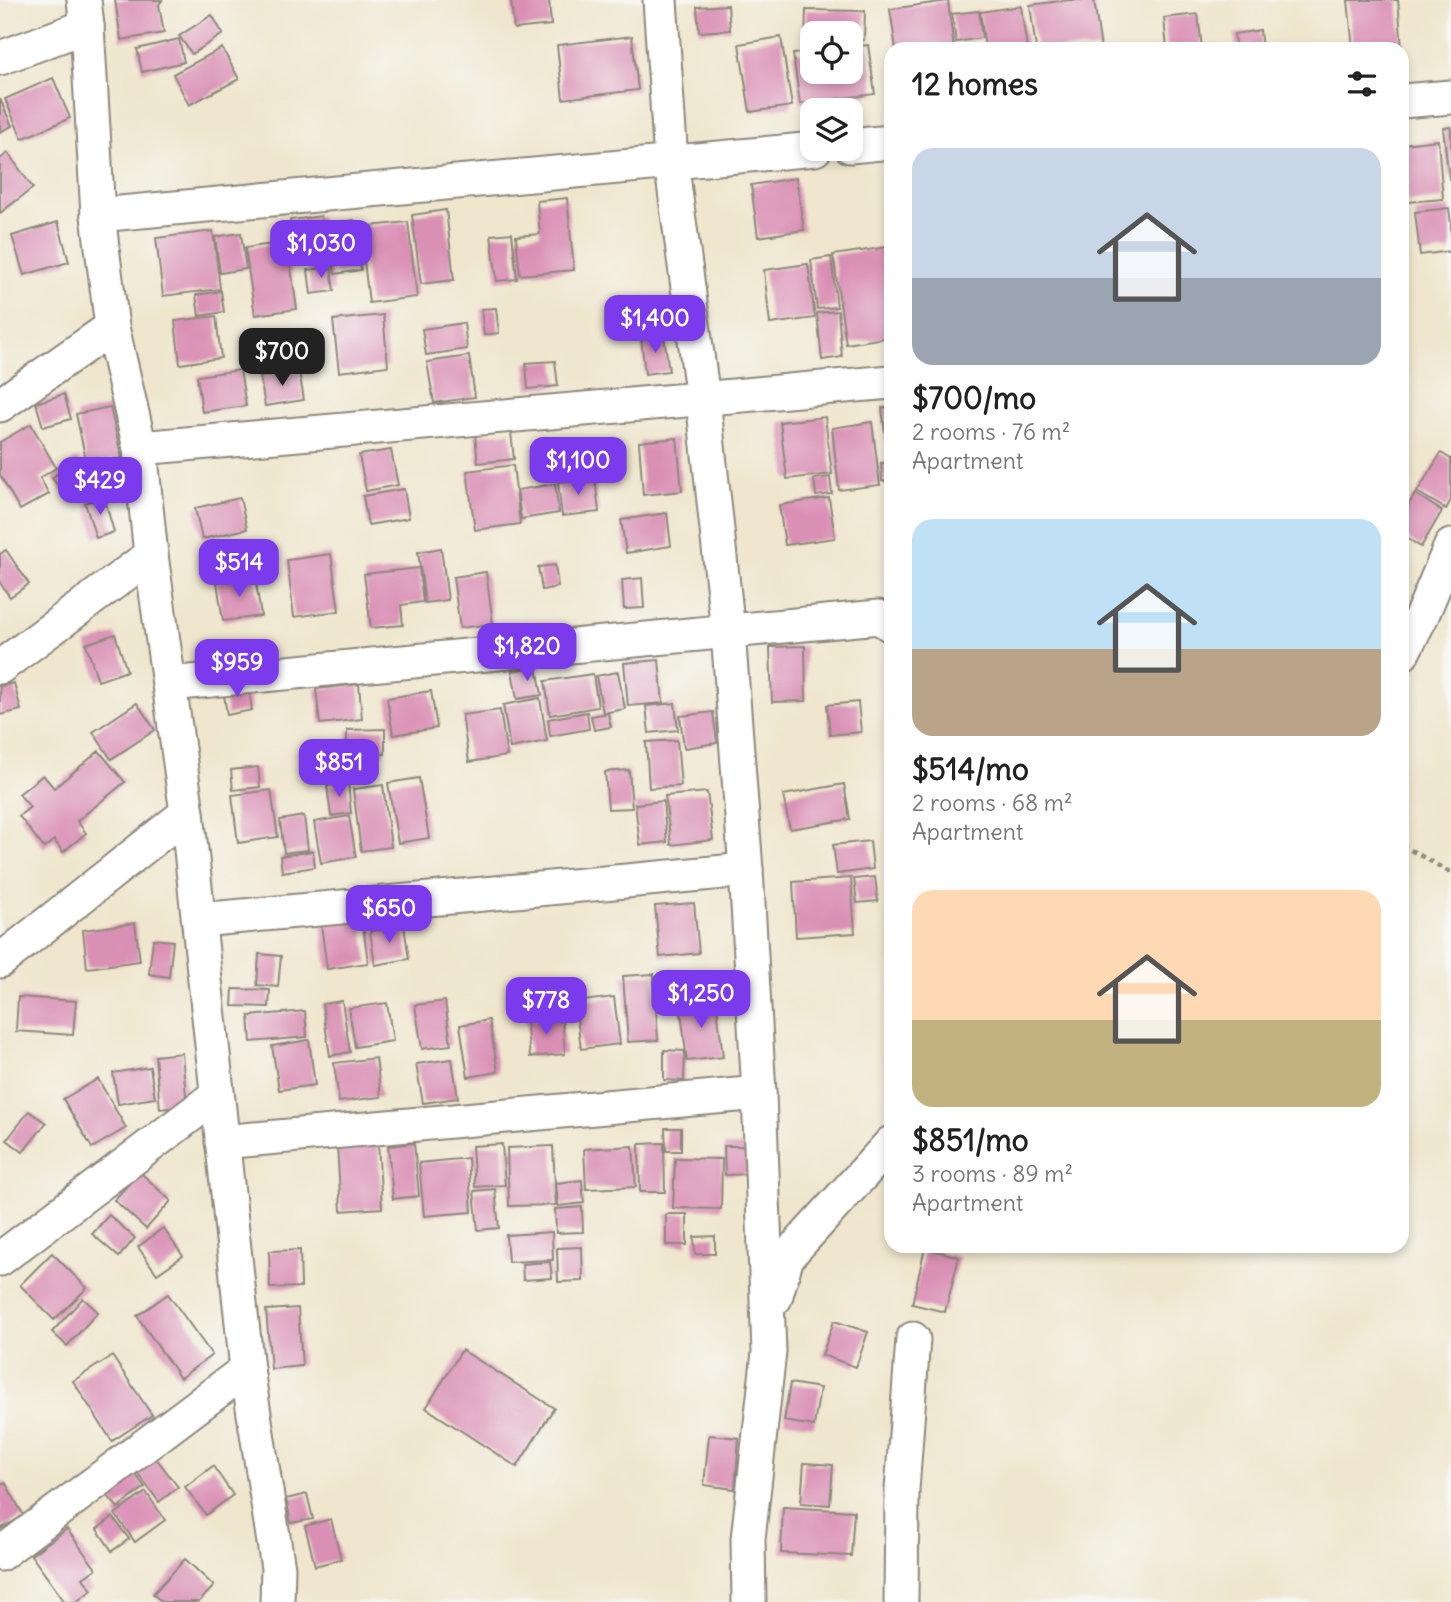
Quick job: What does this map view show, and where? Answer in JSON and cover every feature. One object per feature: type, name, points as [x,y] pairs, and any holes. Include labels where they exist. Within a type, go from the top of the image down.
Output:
[{"type":"street","points":[[660,0],[671,161],[703,399],[729,632],[759,1093],[769,1352],[748,1539],[749,1602]]},
{"type":"street","points":[[0,58],[85,13],[98,215],[112,327],[140,448],[151,555],[187,813],[247,1369],[278,1568],[277,1602]]},
{"type":"street","points":[[1409,100],[1451,97]]},
{"type":"street","points":[[863,145],[884,143]]},
{"type":"street","points":[[98,215],[800,150]]},
{"type":"street","points":[[0,405],[112,327]]},
{"type":"street","points":[[140,448],[884,383]]},
{"type":"street","points":[[1409,640],[1451,546]]},
{"type":"street","points":[[0,667],[151,555]]},
{"type":"street","points":[[169,684],[879,617],[884,620]]},
{"type":"street","points":[[0,961],[187,813]]},
{"type":"street","points":[[199,920],[746,870]]},
{"type":"street","points":[[222,1142],[759,1093]]},
{"type":"street","points":[[0,1259],[217,1095]]},
{"type":"street","points":[[768,1321],[787,1258],[884,1151]]},
{"type":"street","points":[[901,1602],[902,1490],[913,1339]]},
{"type":"street","points":[[0,1554],[247,1369]]},
{"type":"path","points":[[1409,849],[1451,873]]},
{"type":"building","points":[[115,0],[162,0],[159,5],[164,33],[121,40]]},
{"type":"building","points":[[511,0],[549,0],[551,25],[514,29]]},
{"type":"building","points":[[1094,0],[1100,42],[1035,42],[1030,5]]},
{"type":"building","points":[[1348,0],[1398,0],[1401,42],[1352,42]]},
{"type":"building","points":[[948,1],[953,42],[895,42],[890,9]]},
{"type":"building","points":[[728,5],[730,30],[699,32],[697,7]]},
{"type":"building","points":[[1021,6],[1026,42],[984,42],[980,12]]},
{"type":"building","points":[[806,10],[865,11],[864,40],[863,21],[806,21]]},
{"type":"building","points":[[979,11],[982,38],[956,42],[952,14]]},
{"type":"building","points":[[1198,14],[1201,42],[1166,42],[1164,18]]},
{"type":"building","points":[[212,15],[223,34],[192,54],[179,36]]},
{"type":"building","points":[[1260,30],[1261,42],[1235,42],[1234,34]]},
{"type":"building","points":[[632,36],[638,90],[563,99],[557,45]]},
{"type":"building","points":[[781,37],[792,106],[750,112],[739,44]]},
{"type":"building","points":[[179,39],[184,62],[142,72],[137,49]]},
{"type":"building","points":[[868,45],[875,94],[845,98],[800,98],[800,104],[793,54],[800,53],[800,84],[863,84],[863,46]]},
{"type":"building","points":[[222,48],[239,79],[189,105],[173,74]]},
{"type":"building","points":[[53,78],[70,118],[22,139],[5,99]]},
{"type":"building","points":[[0,99],[12,126],[0,132]]},
{"type":"building","points":[[1451,127],[1451,179],[1449,179],[1443,128]]},
{"type":"building","points":[[1438,140],[1443,199],[1409,202],[1409,143]]},
{"type":"building","points":[[8,153],[33,188],[0,213],[0,159]]},
{"type":"building","points":[[796,178],[804,230],[758,237],[751,185]]},
{"type":"building","points":[[567,198],[574,270],[520,275],[516,236],[540,234],[537,201]]},
{"type":"building","points":[[1449,208],[1451,251],[1420,255],[1415,212]]},
{"type":"building","points":[[446,210],[454,280],[421,284],[412,215]]},
{"type":"building","points":[[321,216],[326,250],[295,255],[290,220]]},
{"type":"building","points":[[354,220],[361,270],[335,274],[327,224]]},
{"type":"building","points":[[58,222],[69,262],[24,275],[12,236]]},
{"type":"building","points":[[408,222],[417,297],[369,303],[360,227]]},
{"type":"building","points":[[213,231],[220,289],[163,296],[156,238]]},
{"type":"building","points":[[241,233],[246,269],[220,273],[215,237]]},
{"type":"building","points":[[512,233],[517,279],[497,281],[491,235]]},
{"type":"building","points":[[287,242],[297,309],[255,315],[245,248]]},
{"type":"building","points":[[884,248],[884,338],[846,344],[833,255]]},
{"type":"building","points":[[831,257],[837,307],[817,309],[811,260]]},
{"type":"building","points":[[808,264],[815,318],[770,324],[764,270]]},
{"type":"building","points":[[331,267],[334,291],[311,294],[308,270]]},
{"type":"building","points":[[221,291],[224,312],[199,316],[196,295]]},
{"type":"building","points":[[496,308],[499,333],[484,335],[481,309]]},
{"type":"building","points":[[838,311],[842,357],[822,360],[817,313]]},
{"type":"building","points":[[383,315],[388,366],[339,372],[333,320]]},
{"type":"building","points":[[216,316],[221,358],[180,364],[175,321]]},
{"type":"building","points":[[464,323],[467,349],[426,355],[422,329]]},
{"type":"building","points":[[664,336],[669,371],[645,374],[641,338]]},
{"type":"building","points":[[469,356],[475,397],[434,403],[427,362]]},
{"type":"building","points":[[555,361],[558,386],[528,389],[526,363]]},
{"type":"building","points":[[240,370],[246,406],[202,412],[197,376]]},
{"type":"building","points":[[299,371],[304,400],[265,406],[260,377]]},
{"type":"building","points":[[64,394],[71,419],[43,427],[36,403]]},
{"type":"building","points":[[110,407],[122,458],[87,465],[76,414]]},
{"type":"building","points":[[825,417],[832,474],[787,479],[780,422]]},
{"type":"building","points":[[872,422],[880,485],[839,490],[832,428]]},
{"type":"building","points":[[31,424],[56,468],[40,478],[49,494],[20,510],[0,475],[0,442]]},
{"type":"building","points":[[511,432],[514,459],[478,463],[475,435]]},
{"type":"building","points":[[677,438],[682,491],[643,495],[639,442]]},
{"type":"building","points":[[594,442],[599,475],[555,480],[551,448]]},
{"type":"building","points":[[391,450],[398,485],[366,491],[359,455]]},
{"type":"building","points":[[1441,453],[1451,459],[1451,500],[1446,509],[1417,492]]},
{"type":"building","points":[[77,458],[93,478],[67,498],[52,478]]},
{"type":"building","points":[[122,462],[127,490],[96,496],[92,468]]},
{"type":"building","points":[[881,463],[884,463],[884,481],[882,481]]},
{"type":"building","points":[[513,465],[520,524],[475,530],[467,471]]},
{"type":"building","points":[[830,477],[832,494],[816,496],[814,479]]},
{"type":"building","points":[[595,478],[599,512],[562,516],[558,482]]},
{"type":"building","points":[[555,484],[559,513],[521,519],[517,490]]},
{"type":"building","points":[[404,489],[409,518],[368,525],[363,496]]},
{"type":"building","points":[[1415,494],[1442,511],[1421,547],[1409,539],[1409,504]]},
{"type":"building","points":[[104,497],[114,532],[96,538],[85,503]]},
{"type":"building","points":[[240,498],[247,529],[202,539],[195,508]]},
{"type":"building","points":[[829,498],[835,538],[785,545],[779,505]]},
{"type":"building","points":[[667,513],[671,546],[626,553],[621,520]]},
{"type":"building","points":[[441,548],[448,600],[425,603],[418,552]]},
{"type":"building","points":[[6,550],[29,584],[10,597],[0,583],[0,554]]},
{"type":"building","points":[[331,554],[339,611],[294,617],[287,560]]},
{"type":"building","points":[[555,565],[558,587],[542,590],[538,567]]},
{"type":"building","points":[[419,568],[423,602],[401,605],[403,625],[371,628],[364,574]]},
{"type":"building","points":[[486,572],[493,624],[460,628],[453,577]]},
{"type":"building","points":[[255,576],[261,616],[223,621],[217,582]]},
{"type":"building","points":[[642,578],[644,608],[624,609],[622,580]]},
{"type":"building","points":[[115,634],[127,671],[98,681],[86,644]]},
{"type":"building","points":[[805,646],[806,701],[772,702],[770,647]]},
{"type":"building","points":[[659,660],[663,703],[628,706],[624,663]]},
{"type":"building","points":[[537,667],[542,695],[517,699],[512,671]]},
{"type":"building","points":[[618,672],[625,709],[603,713],[596,676]]},
{"type":"building","points":[[593,674],[598,707],[550,715],[545,681]]},
{"type":"building","points":[[14,683],[21,710],[0,715],[0,686]]},
{"type":"building","points":[[248,684],[252,710],[227,715],[223,688]]},
{"type":"building","points":[[359,684],[362,719],[320,724],[316,689]]},
{"type":"building","points":[[431,691],[437,728],[393,735],[387,698]]},
{"type":"building","points":[[540,698],[547,741],[510,748],[503,705]]},
{"type":"building","points":[[858,702],[861,732],[830,735],[827,705]]},
{"type":"building","points":[[137,703],[155,730],[111,759],[93,732]]},
{"type":"building","points":[[675,703],[678,730],[649,733],[646,706]]},
{"type":"building","points":[[500,710],[507,756],[469,762],[462,715]]},
{"type":"building","points":[[587,712],[589,729],[550,736],[548,719]]},
{"type":"building","points":[[713,712],[717,743],[684,748],[680,716]]},
{"type":"building","points":[[608,713],[611,727],[594,730],[591,716]]},
{"type":"building","points":[[385,729],[385,754],[347,755],[347,730]]},
{"type":"building","points":[[677,740],[681,786],[649,788],[646,742]]},
{"type":"building","points":[[99,751],[125,782],[77,821],[86,833],[63,852],[54,840],[44,848],[19,816],[30,807],[19,794],[43,775],[54,788]]},
{"type":"building","points":[[258,767],[260,787],[233,790],[231,770]]},
{"type":"building","points":[[629,770],[632,808],[608,809],[605,772]]},
{"type":"building","points":[[419,778],[429,838],[398,843],[388,783]]},
{"type":"building","points":[[348,783],[351,813],[331,816],[327,786]]},
{"type":"building","points":[[844,784],[850,819],[790,829],[783,795]]},
{"type":"building","points":[[383,785],[391,847],[361,851],[353,789]]},
{"type":"building","points":[[271,790],[278,837],[238,843],[232,795]]},
{"type":"building","points":[[707,792],[713,840],[671,845],[665,796]]},
{"type":"building","points":[[663,801],[667,842],[640,845],[635,804]]},
{"type":"building","points":[[304,816],[308,850],[284,853],[280,820]]},
{"type":"building","points":[[349,816],[356,857],[321,863],[314,822]]},
{"type":"building","points":[[870,841],[873,869],[837,874],[833,845]]},
{"type":"building","points":[[313,851],[315,867],[282,872],[280,856]]},
{"type":"building","points":[[875,877],[878,901],[857,903],[854,879]]},
{"type":"building","points":[[851,878],[855,933],[796,937],[793,882]]},
{"type":"building","points":[[694,903],[699,953],[660,957],[655,906]]},
{"type":"building","points":[[362,918],[368,963],[327,969],[321,924]]},
{"type":"building","points":[[135,923],[140,961],[87,968],[83,930]]},
{"type":"building","points":[[404,926],[409,959],[375,965],[370,931]]},
{"type":"building","points":[[153,939],[173,941],[169,977],[149,974]]},
{"type":"building","points":[[259,954],[281,956],[278,987],[257,985]]},
{"type":"building","points":[[654,974],[658,1040],[628,1042],[623,976]]},
{"type":"building","points":[[233,989],[270,990],[269,1007],[232,1006]]},
{"type":"building","points":[[18,997],[76,1001],[73,1035],[16,1031]]},
{"type":"building","points":[[614,997],[620,1044],[581,1049],[575,1002]]},
{"type":"building","points":[[716,999],[723,1057],[687,1061],[680,1003]]},
{"type":"building","points":[[342,1001],[350,1052],[330,1056],[322,1004]]},
{"type":"building","points":[[445,1001],[451,1045],[422,1049],[415,1005]]},
{"type":"building","points":[[387,1003],[393,1041],[355,1047],[349,1008]]},
{"type":"building","points":[[305,1011],[307,1037],[251,1042],[249,1016]]},
{"type":"building","points":[[562,1017],[565,1054],[530,1057],[526,1019]]},
{"type":"building","points":[[489,1020],[498,1072],[468,1077],[460,1025]]},
{"type":"building","points":[[309,1040],[315,1085],[279,1090],[272,1046]]},
{"type":"building","points":[[664,1050],[685,1051],[684,1081],[664,1080]]},
{"type":"building","points":[[182,1053],[187,1106],[160,1109],[155,1056]]},
{"type":"building","points":[[376,1058],[381,1097],[339,1102],[334,1063]]},
{"type":"building","points":[[452,1059],[458,1098],[423,1103],[416,1064]]},
{"type":"building","points":[[150,1067],[155,1098],[118,1104],[113,1073]]},
{"type":"building","points":[[98,1079],[126,1128],[92,1148],[63,1099]]},
{"type":"building","points":[[29,1111],[46,1123],[23,1152],[7,1140]]},
{"type":"building","points":[[665,1128],[681,1128],[681,1151],[666,1151]]},
{"type":"building","points":[[378,1142],[382,1208],[341,1211],[337,1145]]},
{"type":"building","points":[[414,1143],[419,1196],[393,1199],[388,1146]]},
{"type":"building","points":[[664,1143],[665,1192],[640,1192],[639,1144]]},
{"type":"building","points":[[502,1144],[505,1185],[475,1187],[472,1146]]},
{"type":"building","points":[[553,1146],[556,1205],[509,1206],[507,1148]]},
{"type":"building","points":[[633,1146],[636,1187],[586,1189],[584,1149]]},
{"type":"building","points":[[724,1146],[750,1146],[751,1174],[725,1175]]},
{"type":"building","points":[[468,1158],[472,1212],[424,1216],[419,1163]]},
{"type":"building","points":[[675,1158],[722,1159],[721,1209],[673,1208]]},
{"type":"building","points":[[140,1172],[171,1201],[146,1229],[114,1200]]},
{"type":"building","points":[[582,1180],[584,1203],[558,1206],[556,1183]]},
{"type":"building","points":[[495,1189],[499,1228],[478,1230],[474,1191]]},
{"type":"building","points":[[582,1207],[583,1232],[556,1233],[555,1209]]},
{"type":"building","points":[[666,1214],[687,1214],[687,1245],[666,1245]]},
{"type":"building","points":[[109,1215],[135,1238],[119,1257],[92,1234]]},
{"type":"building","points":[[163,1228],[183,1256],[157,1274],[138,1247]]},
{"type":"building","points":[[552,1232],[553,1260],[508,1262],[506,1235]]},
{"type":"building","points":[[715,1236],[715,1254],[695,1254],[694,1237]]},
{"type":"building","points":[[582,1247],[583,1281],[558,1282],[557,1248]]},
{"type":"building","points":[[300,1250],[301,1287],[270,1288],[269,1251]]},
{"type":"building","points":[[52,1253],[87,1288],[54,1320],[20,1285]]},
{"type":"building","points":[[924,1253],[944,1253],[959,1257],[945,1312],[912,1304]]},
{"type":"building","points":[[550,1262],[552,1278],[523,1280],[522,1264]]},
{"type":"building","points":[[168,1294],[212,1355],[180,1378],[137,1316]]},
{"type":"building","points":[[83,1298],[98,1312],[67,1346],[52,1332]]},
{"type":"building","points":[[298,1308],[302,1366],[271,1369],[266,1310]]},
{"type":"building","points":[[834,1321],[868,1332],[856,1367],[822,1355]]},
{"type":"building","points":[[462,1350],[554,1408],[517,1467],[426,1408]]},
{"type":"building","points":[[112,1356],[152,1415],[112,1441],[73,1381]]},
{"type":"building","points":[[790,1383],[820,1388],[814,1426],[784,1421]]},
{"type":"building","points":[[709,1435],[739,1438],[735,1489],[704,1485]]},
{"type":"building","points":[[156,1458],[178,1487],[159,1502],[137,1472]]},
{"type":"building","points":[[804,1463],[833,1465],[830,1505],[801,1503]]},
{"type":"building","points":[[213,1466],[233,1495],[206,1515],[185,1487]]},
{"type":"building","points":[[135,1474],[145,1487],[118,1508],[107,1495]]},
{"type":"building","points":[[5,1482],[24,1516],[0,1529],[0,1485]]},
{"type":"building","points":[[146,1492],[165,1520],[135,1542],[115,1514]]},
{"type":"building","points":[[307,1494],[313,1519],[291,1523],[286,1499]]},
{"type":"building","points":[[783,1507],[854,1511],[851,1556],[781,1553]]},
{"type":"building","points":[[113,1517],[129,1539],[112,1551],[97,1529]]},
{"type":"building","points":[[331,1519],[341,1559],[315,1566],[305,1526]]},
{"type":"building","points":[[67,1529],[96,1569],[83,1578],[92,1590],[76,1602],[65,1602],[31,1555]]},
{"type":"building","points":[[185,1559],[214,1586],[199,1602],[162,1602],[153,1594]]}]
